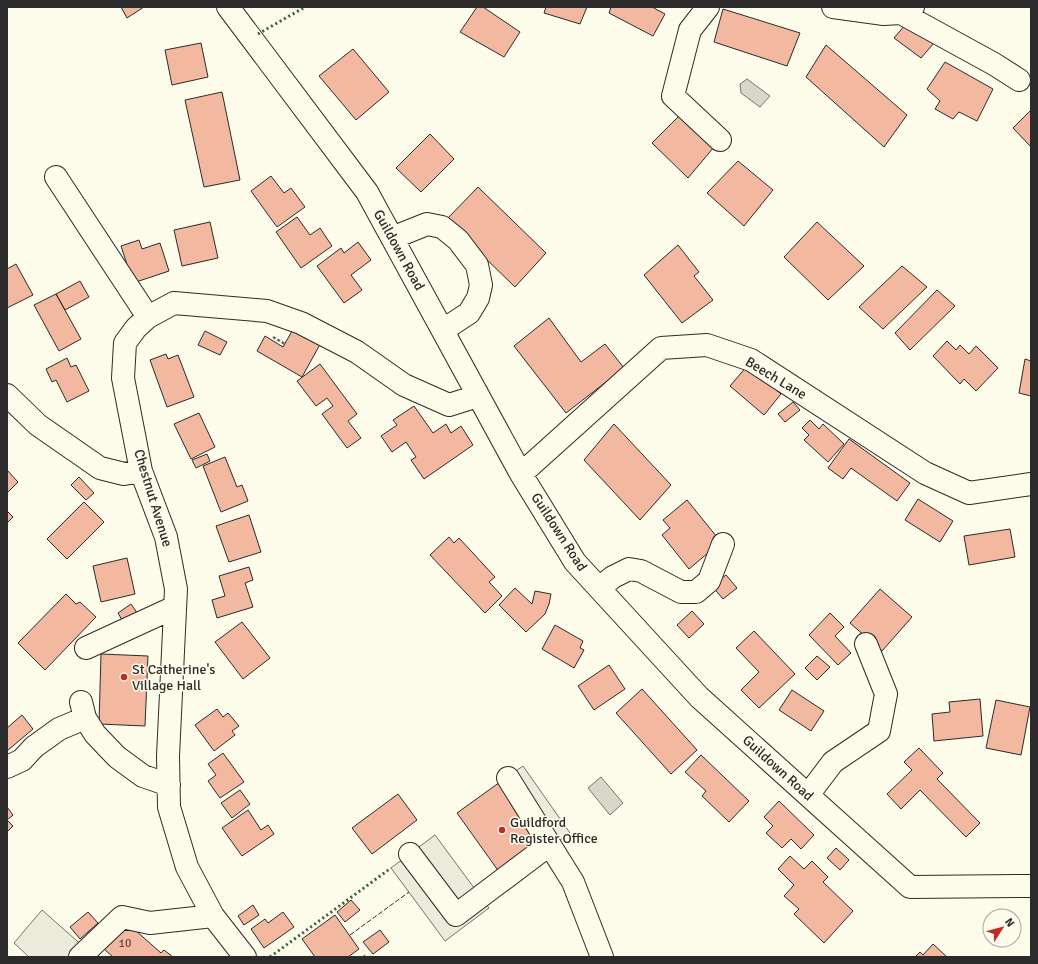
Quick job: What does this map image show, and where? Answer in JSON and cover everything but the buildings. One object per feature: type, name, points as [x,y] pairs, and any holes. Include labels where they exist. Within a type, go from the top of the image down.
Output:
[{"type":"street","name":"Guildown Road","points":[[228,7],[368,192],[478,393],[520,474],[575,562],[699,697],[910,887],[1031,886]]},
{"type":"street","points":[[708,7],[690,30],[673,96],[720,140]]},
{"type":"street","points":[[833,7],[884,14],[907,10],[1019,80]]},
{"type":"street","points":[[56,177],[148,317]]},
{"type":"street","points":[[392,238],[427,224],[442,227],[458,240],[477,265],[481,285],[478,298],[469,313],[443,330]]},
{"type":"street","name":"Chestnut Avenue","points":[[245,957],[213,916],[187,867],[169,807],[168,756],[176,589],[166,537],[141,471],[123,378],[125,343],[136,328],[148,317],[174,303],[267,311],[308,326],[357,352],[404,385],[449,405],[468,399],[478,393]]},
{"type":"street","name":"Beech Lane","points":[[520,474],[661,348],[707,345],[751,360],[925,474],[969,493],[1031,484]]},
{"type":"street","points":[[7,395],[38,425],[100,468],[124,474],[141,471]]},
{"type":"street","points":[[599,588],[613,577],[628,569],[640,571],[681,592],[696,592],[709,581],[723,544]]},
{"type":"street","points":[[86,648],[175,607]]},
{"type":"street","points":[[808,796],[833,762],[879,731],[886,694],[866,644]]},
{"type":"street","points":[[7,767],[22,760],[34,747],[83,710],[95,734],[117,757],[143,776],[169,785]]},
{"type":"street","points":[[508,778],[573,882],[602,957]]},
{"type":"street","points":[[410,854],[456,915],[549,845]]},
{"type":"street","points":[[80,957],[122,917],[150,923],[213,916]]},
{"type":"shaded area","points":[[747,79],[770,96],[760,107],[741,93],[740,84]]},
{"type":"shaded area","points":[[523,766],[570,833],[546,849],[500,782]]},
{"type":"shaded area","points":[[601,777],[623,803],[610,815],[588,788]]},
{"type":"shaded area","points":[[435,835],[489,908],[445,941],[391,868]]},
{"type":"shaded area","points":[[42,910],[94,956],[29,957],[14,943]]},
{"type":"hedge","points":[[258,34],[305,7]]},
{"type":"hedge","points":[[270,957],[391,868]]},
{"type":"fence","points":[[350,935],[409,892]]},
{"type":"place","name":"St Catherine's Village Hall","points":[[124,677]]},
{"type":"place","name":"Guildford Register Office","points":[[502,830]]}]
